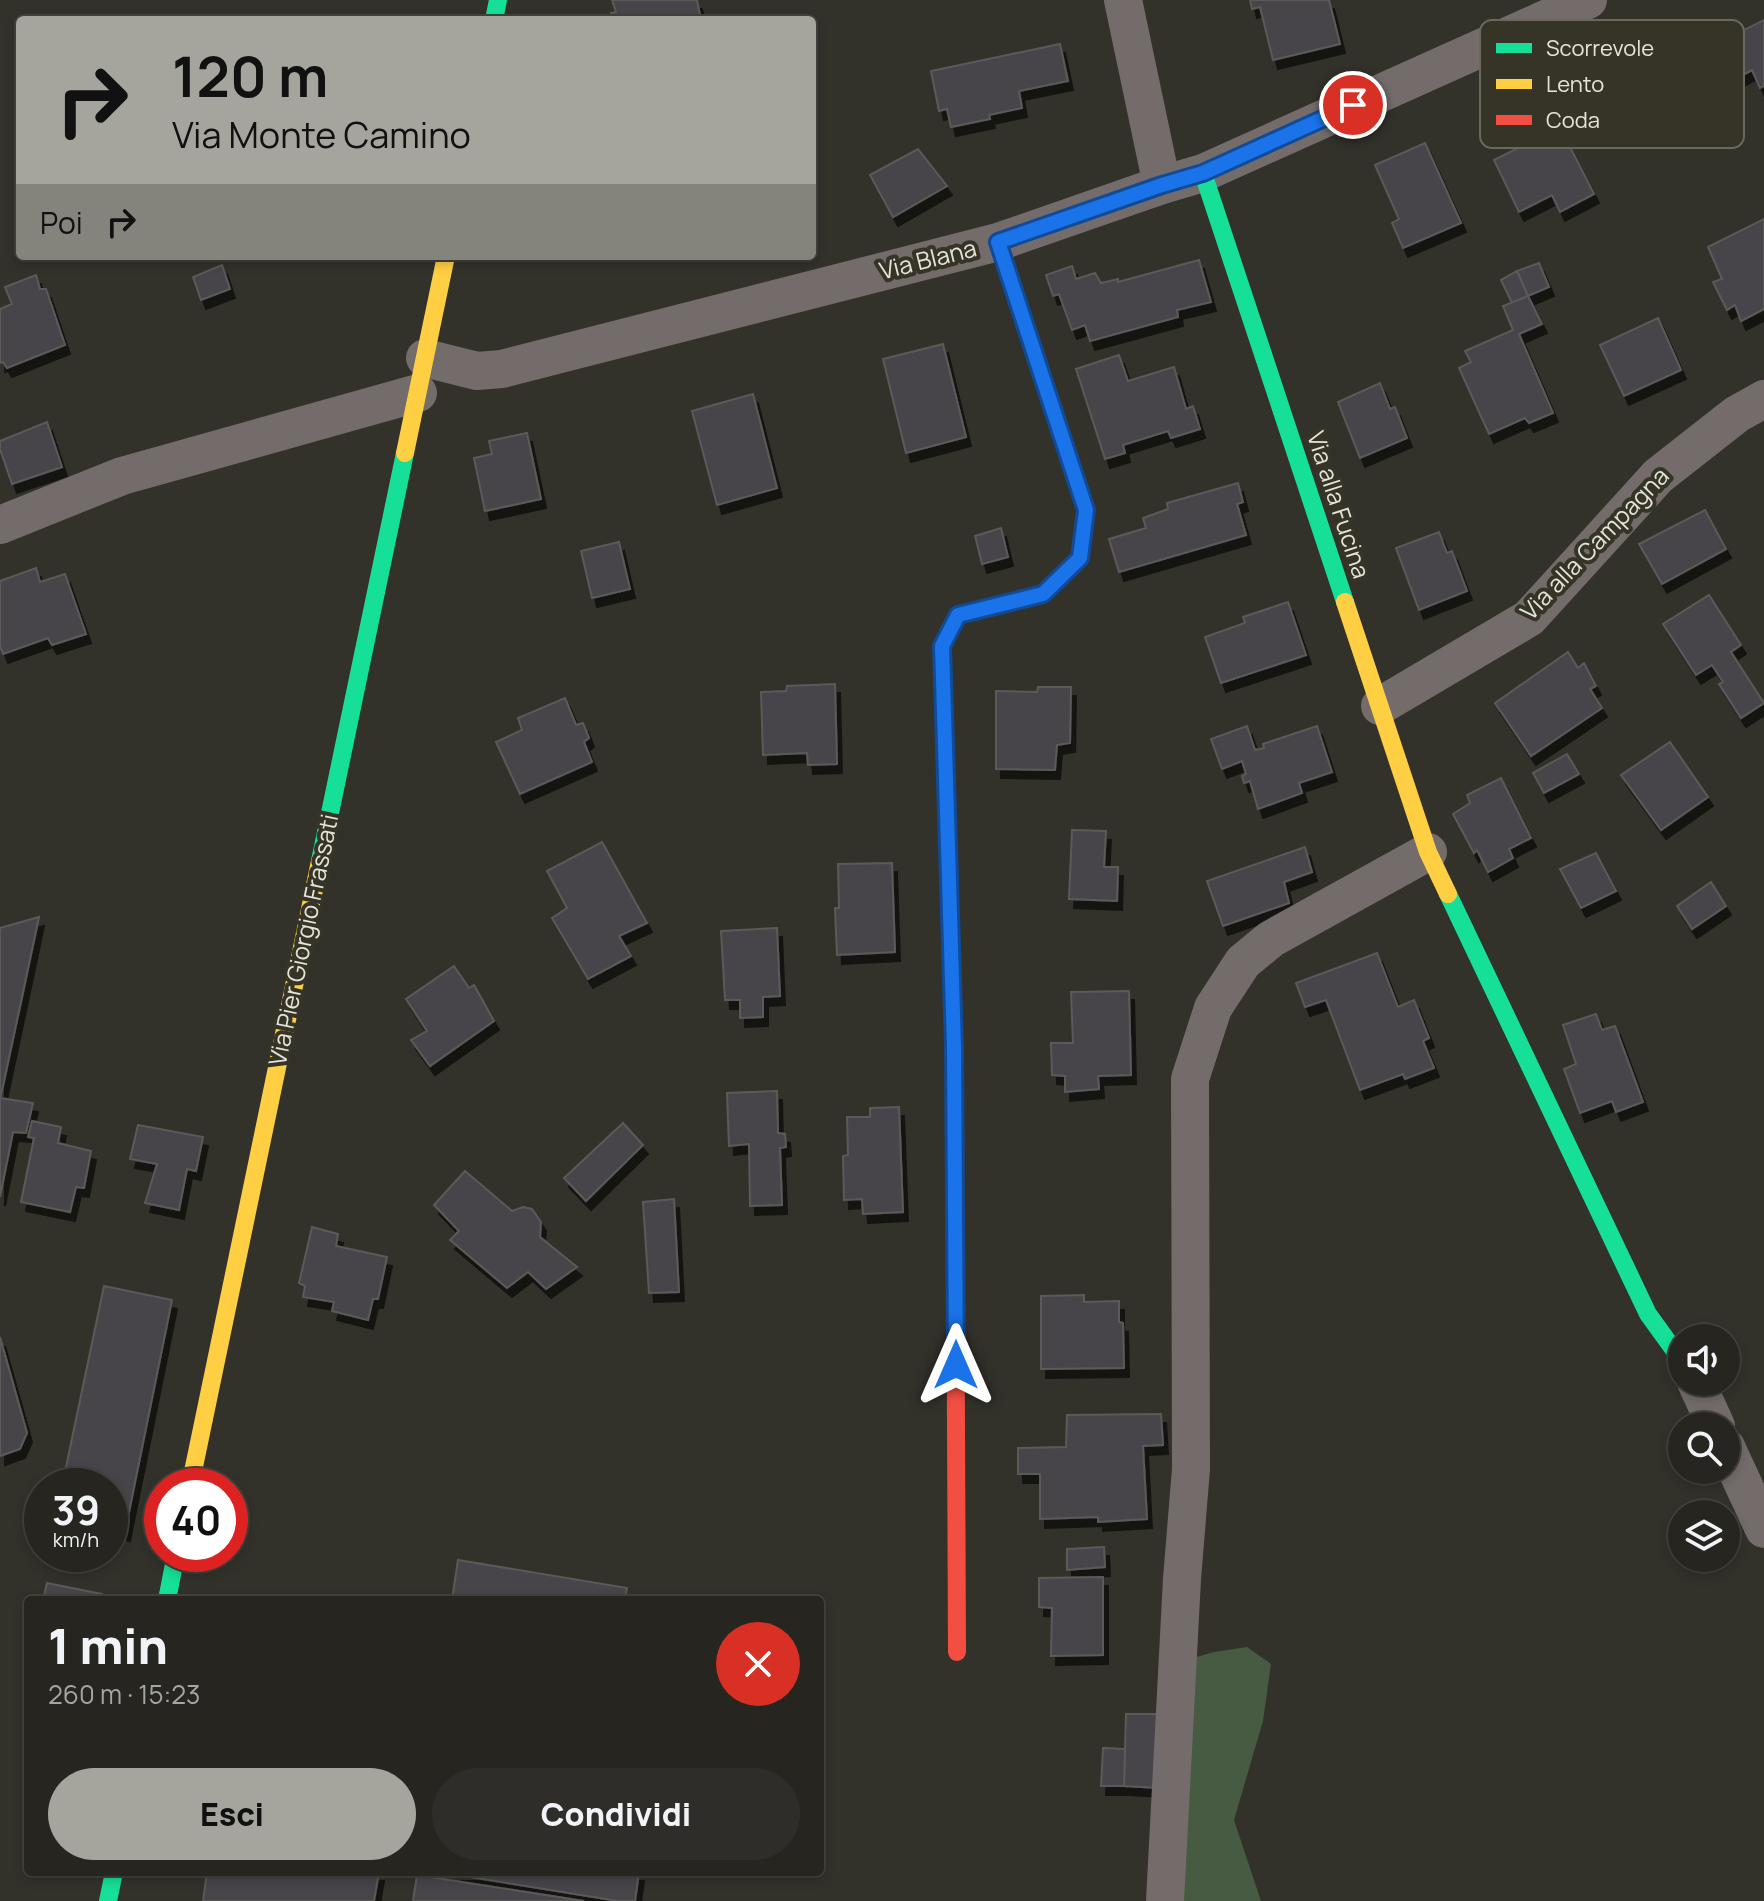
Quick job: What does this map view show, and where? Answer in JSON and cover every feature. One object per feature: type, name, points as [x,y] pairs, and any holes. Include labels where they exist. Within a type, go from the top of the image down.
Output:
[{"type":"street","points":[[1123,0],[1162,185]]},
{"type":"street","name":"Via Blana","points":[[1543,20],[1588,0]]},
{"type":"street","name":"Via Blana","points":[[421,376],[502,369],[998,242],[1203,173],[1480,49]]},
{"type":"street","name":"Via alla Fucina","points":[[1203,173],[1428,852],[1648,1314],[1668,1342]]},
{"type":"street","points":[[957,1652],[954,1047],[942,646],[958,615],[1043,594],[1053,585],[1080,558],[1086,510],[998,242]]},
{"type":"street","name":"Via Pier Giorgio Frassati","points":[[194,1468],[445,260]]},
{"type":"street","points":[[0,525],[122,476],[421,376]]},
{"type":"street","name":"Via alla Campagna","points":[[1380,706],[1529,618],[1658,476],[1737,414],[1764,399]]},
{"type":"street","points":[[1165,1901],[1191,1469],[1190,1079],[1213,1008],[1243,962],[1271,939],[1428,852]]},
{"type":"street","points":[[1740,1477],[1764,1529]]},
{"type":"street","points":[[168,1596],[172,1572]]},
{"type":"street","points":[[108,1901],[113,1876]]},
{"type":"green space","points":[[1247,1647],[1271,1664],[1263,1721],[1234,1820],[1261,1901],[1183,1901],[1193,1658]]},
{"type":"building","points":[[612,0],[697,0],[700,16],[612,16],[611,13],[616,12]]},
{"type":"building","points":[[1250,0],[1329,0],[1340,44],[1273,60],[1260,7],[1252,9]]},
{"type":"building","points":[[1764,20],[1764,86],[1760,88],[1752,70],[1744,74],[1744,30]]},
{"type":"building","points":[[1060,44],[1068,81],[1019,91],[1022,108],[951,127],[947,109],[939,111],[931,71]]},
{"type":"building","points":[[1425,143],[1461,223],[1403,248],[1392,223],[1399,219],[1375,165]]},
{"type":"building","points":[[1518,148],[1571,148],[1594,194],[1560,212],[1552,195],[1519,212],[1494,160]]},
{"type":"building","points":[[918,149],[947,186],[893,217],[870,175]]},
{"type":"building","points":[[1764,219],[1764,309],[1741,321],[1735,305],[1727,310],[1713,282],[1722,279],[1708,247]]},
{"type":"building","points":[[1199,260],[1211,302],[1177,310],[1178,317],[1090,341],[1085,325],[1072,330],[1059,294],[1053,296],[1046,275],[1072,266],[1076,279],[1095,273],[1101,283],[1118,279],[1118,282]]},
{"type":"building","points":[[1539,263],[1549,287],[1528,296],[1517,271]]},
{"type":"building","points":[[222,265],[230,289],[201,300],[193,277]]},
{"type":"building","points":[[1517,271],[1528,296],[1512,303],[1501,280]]},
{"type":"building","points":[[36,275],[40,289],[46,289],[65,345],[7,368],[3,362],[0,363],[0,309],[12,304],[5,287]]},
{"type":"building","points":[[1528,296],[1542,324],[1519,334],[1553,413],[1529,423],[1525,418],[1489,434],[1459,368],[1471,362],[1465,351],[1513,330],[1503,306]]},
{"type":"building","points":[[1658,318],[1681,370],[1624,396],[1600,345]]},
{"type":"building","points":[[943,344],[966,437],[906,453],[883,359]]},
{"type":"building","points":[[1119,355],[1128,381],[1174,367],[1186,409],[1193,406],[1200,429],[1171,438],[1168,431],[1123,445],[1125,453],[1105,459],[1076,369]]},
{"type":"building","points":[[1380,383],[1390,409],[1395,407],[1407,438],[1360,458],[1338,402]]},
{"type":"building","points":[[753,394],[777,488],[717,505],[692,411]]},
{"type":"building","points":[[47,422],[62,467],[12,484],[0,441]]},
{"type":"building","points":[[527,433],[541,499],[485,511],[474,458],[492,454],[489,441]]},
{"type":"building","points":[[1238,483],[1243,502],[1237,504],[1246,535],[1119,572],[1109,539],[1146,528],[1143,518],[1168,509],[1167,503]]},
{"type":"building","points":[[1705,510],[1726,549],[1662,584],[1639,544]]},
{"type":"building","points":[[1001,528],[1008,557],[982,564],[975,536]]},
{"type":"building","points":[[1439,532],[1447,553],[1452,551],[1467,591],[1419,610],[1396,548]]},
{"type":"building","points":[[619,542],[630,589],[592,598],[581,551]]},
{"type":"building","points":[[36,568],[40,582],[65,574],[86,634],[52,645],[48,638],[3,654],[0,646],[0,581]]},
{"type":"building","points":[[1709,595],[1741,645],[1731,652],[1764,703],[1741,718],[1719,684],[1723,682],[1712,665],[1696,675],[1663,624]]},
{"type":"building","points":[[1288,602],[1306,655],[1221,683],[1205,637],[1245,623],[1243,617]]},
{"type":"building","points":[[1568,652],[1578,668],[1584,663],[1596,686],[1590,689],[1602,708],[1531,756],[1495,703]]},
{"type":"building","points":[[835,684],[837,764],[808,765],[807,753],[763,755],[761,692],[786,691],[787,686]]},
{"type":"building","points":[[1038,687],[1071,687],[1070,743],[1057,745],[1055,770],[996,769],[996,691],[1037,692]]},
{"type":"building","points":[[565,698],[576,725],[583,723],[589,738],[584,742],[592,762],[520,794],[496,742],[522,730],[518,718]]},
{"type":"building","points":[[1247,726],[1255,750],[1264,748],[1263,744],[1317,726],[1332,772],[1299,783],[1302,793],[1258,809],[1250,781],[1244,783],[1242,776],[1246,774],[1242,761],[1222,769],[1211,739]]},
{"type":"building","points":[[1670,742],[1708,797],[1661,830],[1621,775]]},
{"type":"building","points":[[1567,754],[1579,774],[1544,793],[1533,773]]},
{"type":"building","points":[[1501,778],[1531,838],[1509,849],[1513,858],[1488,872],[1453,814],[1470,803],[1467,795]]},
{"type":"building","points":[[1072,830],[1106,831],[1104,867],[1118,867],[1117,901],[1069,899]]},
{"type":"building","points":[[602,842],[647,923],[619,936],[631,956],[588,979],[552,918],[567,908],[547,871]]},
{"type":"building","points":[[1305,847],[1312,872],[1284,882],[1289,903],[1223,926],[1207,881]]},
{"type":"building","points":[[1596,853],[1616,891],[1581,908],[1560,869]]},
{"type":"building","points":[[892,863],[895,952],[837,955],[835,908],[839,908],[838,864]]},
{"type":"building","points":[[1711,882],[1726,906],[1692,929],[1677,906]]},
{"type":"building","points":[[39,917],[21,1002],[0,1100],[0,928]]},
{"type":"building","points":[[777,928],[780,996],[763,997],[763,1017],[740,1018],[740,1000],[725,1000],[721,931]]},
{"type":"building","points":[[1377,953],[1398,1007],[1414,1000],[1429,1038],[1423,1041],[1434,1068],[1405,1079],[1403,1074],[1360,1090],[1326,1000],[1305,1007],[1296,983]]},
{"type":"building","points":[[454,966],[469,988],[474,985],[494,1021],[430,1066],[411,1040],[427,1031],[406,999]]},
{"type":"building","points":[[1129,991],[1131,1075],[1098,1076],[1099,1089],[1065,1092],[1065,1076],[1052,1075],[1051,1043],[1073,1043],[1071,992]]},
{"type":"building","points":[[1596,1014],[1602,1030],[1615,1026],[1643,1102],[1616,1112],[1612,1101],[1580,1113],[1564,1069],[1576,1064],[1563,1025]]},
{"type":"building","points":[[777,1091],[778,1133],[785,1134],[786,1147],[780,1148],[782,1205],[750,1206],[749,1144],[729,1146],[727,1093]]},
{"type":"building","points":[[0,1098],[33,1103],[26,1133],[13,1132],[0,1197]]},
{"type":"building","points":[[899,1107],[903,1212],[863,1214],[862,1199],[844,1200],[843,1156],[848,1155],[847,1117],[870,1117],[870,1108]]},
{"type":"building","points":[[32,1121],[61,1127],[58,1143],[91,1151],[84,1188],[76,1187],[70,1212],[21,1202],[34,1138],[28,1137]]},
{"type":"building","points":[[623,1123],[643,1145],[586,1201],[564,1178]]},
{"type":"building","points":[[138,1125],[203,1137],[196,1171],[187,1169],[179,1210],[145,1203],[157,1164],[130,1159]]},
{"type":"building","points":[[465,1171],[512,1211],[523,1207],[532,1209],[541,1222],[540,1237],[577,1267],[546,1289],[528,1272],[507,1288],[450,1240],[459,1231],[434,1205]]},
{"type":"building","points":[[674,1199],[679,1292],[649,1293],[643,1202]]},
{"type":"building","points":[[312,1227],[338,1234],[336,1246],[387,1257],[378,1299],[373,1299],[368,1320],[332,1311],[334,1302],[303,1297],[305,1286],[299,1283]]},
{"type":"building","points":[[104,1286],[172,1300],[128,1517],[128,1468],[66,1468]]},
{"type":"building","points":[[1084,1295],[1084,1302],[1119,1301],[1124,1368],[1041,1369],[1041,1296]]},
{"type":"building","points":[[0,1337],[27,1433],[20,1449],[0,1456]]},
{"type":"building","points":[[1161,1414],[1163,1445],[1143,1446],[1147,1519],[1098,1522],[1098,1517],[1040,1519],[1040,1474],[1018,1474],[1018,1448],[1066,1447],[1067,1415]]},
{"type":"building","points":[[1104,1547],[1105,1567],[1067,1570],[1067,1549]]},
{"type":"building","points":[[458,1560],[627,1588],[626,1596],[453,1596]]},
{"type":"building","points":[[1103,1577],[1103,1655],[1051,1656],[1052,1608],[1039,1607],[1039,1578]]},
{"type":"building","points":[[47,1583],[102,1594],[101,1596],[44,1596]]},
{"type":"building","points":[[1126,1714],[1160,1714],[1158,1788],[1124,1786]]},
{"type":"building","points":[[1103,1748],[1125,1749],[1124,1786],[1101,1786]]},
{"type":"building","points":[[206,1876],[378,1876],[374,1901],[203,1901]]},
{"type":"building","points":[[417,1876],[423,1876],[584,1901],[413,1901]]},
{"type":"building","points":[[464,1876],[638,1876],[635,1901],[618,1901]]},
{"type":"traffic: fast","points":[[495,16],[498,0]]},
{"type":"traffic: fast","points":[[1203,173],[1345,602]]},
{"type":"traffic: fast","points":[[943,671],[942,646],[958,615],[1043,594],[1080,558],[1086,510],[1048,393]]},
{"type":"traffic: fast","points":[[320,861],[405,453]]},
{"type":"traffic: fast","points":[[1448,894],[1648,1314],[1668,1342]]},
{"type":"traffic: fast","points":[[168,1596],[172,1572]]},
{"type":"traffic: fast","points":[[108,1901],[113,1876]]},
{"type":"traffic: slow","points":[[405,453],[445,260]]},
{"type":"traffic: slow","points":[[1345,602],[1428,852],[1448,894]]},
{"type":"traffic: slow","points":[[943,671],[954,1047],[955,1199]]},
{"type":"traffic: slow","points":[[194,1468],[320,861]]},
{"type":"traffic: jam","points":[[998,242],[1048,393]]},
{"type":"traffic: jam","points":[[955,1199],[957,1652]]},
{"type":"route","points":[[956,1365],[954,1047],[942,646],[958,615],[1043,594],[1080,558],[1086,510],[998,242],[1203,173],[1353,105]]}]
